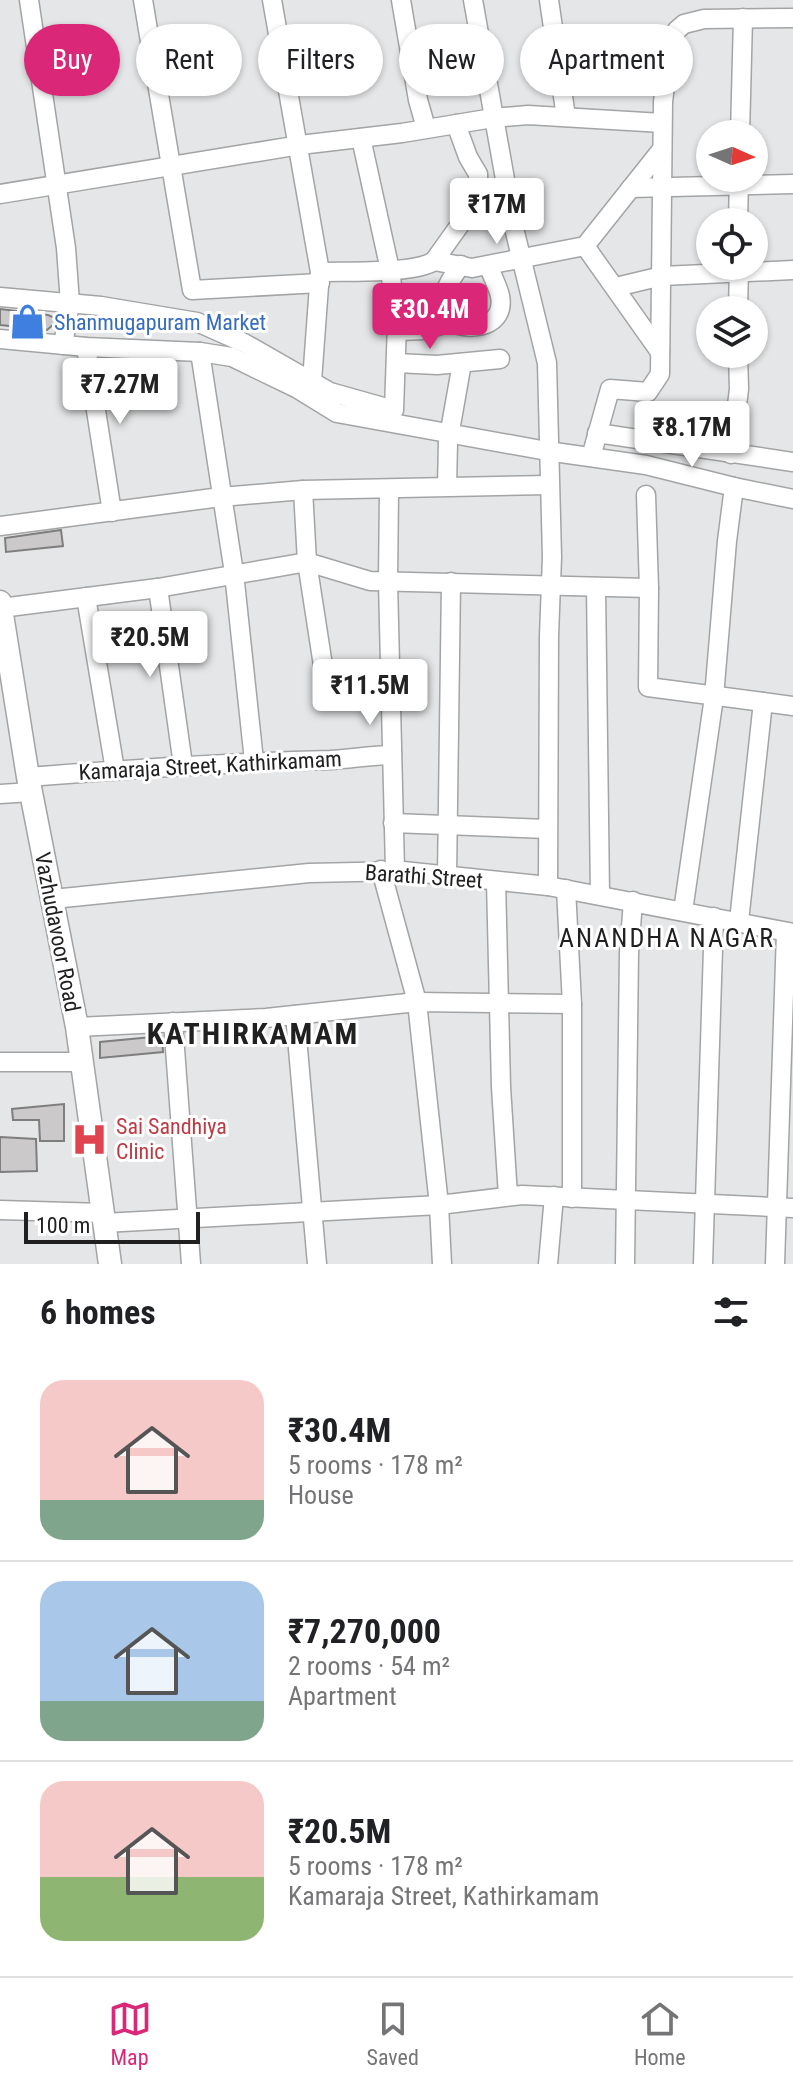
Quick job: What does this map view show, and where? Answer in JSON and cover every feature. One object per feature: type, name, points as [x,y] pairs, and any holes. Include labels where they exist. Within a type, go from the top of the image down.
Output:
[{"type":"main road","name":"Vazhudavoor Road","points":[[0,602],[7,693],[30,784],[77,1027],[110,1264]]},
{"type":"street","points":[[29,0],[59,183],[70,303],[63,345]]},
{"type":"street","points":[[143,0],[192,290],[429,265],[474,205],[480,189],[478,174],[456,124]]},
{"type":"street","points":[[272,0],[300,145],[320,278],[312,381]]},
{"type":"street","points":[[401,0],[418,100],[426,128]]},
{"type":"street","points":[[473,0],[521,259],[547,363],[552,585],[547,829],[572,1004],[563,1197],[548,1264]]},
{"type":"street","points":[[549,0],[566,117]]},
{"type":"street","points":[[740,120],[743,18]]},
{"type":"street","points":[[591,457],[610,389],[648,392],[660,374],[662,123],[670,42],[684,24],[704,19],[793,18]]},
{"type":"street","points":[[0,194],[172,164],[493,118],[528,115],[662,123]]},
{"type":"street","points":[[0,297],[70,303],[197,322],[244,343],[330,392],[394,410],[397,331],[390,270],[361,138]]},
{"type":"street","points":[[434,261],[472,268],[585,246],[662,149]]},
{"type":"street","points":[[768,183],[793,184]]},
{"type":"street","points":[[631,188],[696,185]]},
{"type":"street","points":[[585,246],[660,352]]},
{"type":"street","points":[[451,322],[444,309],[445,290],[461,265]]},
{"type":"street","points":[[397,331],[425,330],[451,322],[471,328],[489,323],[496,316],[501,299],[489,266]]},
{"type":"street","points":[[768,270],[793,270]]},
{"type":"street","points":[[616,287],[662,276],[696,273]]},
{"type":"street","points":[[0,339],[86,347],[200,352],[232,357],[298,389],[337,413],[547,451],[646,465],[793,499]]},
{"type":"street","points":[[86,347],[112,512]]},
{"type":"street","points":[[200,352],[234,573],[254,761]]},
{"type":"street","points":[[396,363],[462,363],[500,359]]},
{"type":"street","points":[[447,486],[449,432],[462,363]]},
{"type":"street","points":[[731,454],[738,368]]},
{"type":"street","points":[[597,433],[793,462]]},
{"type":"street","points":[[0,526],[221,497],[303,490],[548,485]]},
{"type":"street","points":[[683,911],[714,697],[734,487]]},
{"type":"street","points":[[303,490],[307,562],[326,685]]},
{"type":"street","points":[[389,490],[379,582],[392,755],[393,823],[388,870],[417,1002],[439,1205],[442,1264]]},
{"type":"street","points":[[646,495],[648,687],[791,706],[793,685]]},
{"type":"street","points":[[1,608],[158,588],[307,562],[379,582],[649,588]]},
{"type":"street","points":[[447,876],[451,582]]},
{"type":"street","points":[[596,587],[600,895]]},
{"type":"street","points":[[158,588],[183,765]]},
{"type":"street","points":[[86,597],[115,770]]},
{"type":"street","points":[[739,921],[763,702]]},
{"type":"street","name":"Kamaraja Street, Kathirkamam","points":[[0,794],[30,784],[115,770],[392,755]]},
{"type":"street","points":[[393,823],[547,829]]},
{"type":"street","name":"Barathi Street","points":[[53,899],[309,873],[388,870],[557,888],[790,932]]},
{"type":"street","points":[[496,881],[498,1005],[508,1196]]},
{"type":"street","points":[[625,1264],[629,953],[633,901]]},
{"type":"street","points":[[703,1264],[714,917]]},
{"type":"street","points":[[775,1264],[785,1208],[790,932]]},
{"type":"street","points":[[77,1027],[295,1015],[417,1002],[572,1004]]},
{"type":"street","points":[[295,1015],[317,1264]]},
{"type":"street","points":[[173,1022],[191,1264]]},
{"type":"street","points":[[0,1062],[81,1062]]},
{"type":"street","points":[[0,1210],[104,1218],[187,1219],[439,1205],[508,1196],[705,1202],[785,1208]]},
{"type":"building","name":"Shanmugapuram Market","points":[[0,309],[48,315],[55,318],[54,324],[47,330],[0,325]]},
{"type":"building","points":[[61,530],[63,546],[6,552],[5,538]]},
{"type":"building","points":[[162,1036],[163,1052],[100,1058],[100,1042]]},
{"type":"building","points":[[64,1104],[64,1141],[40,1141],[39,1120],[13,1120],[12,1109]]},
{"type":"building","points":[[0,1137],[36,1139],[37,1171],[0,1172]]},
{"type":"place","name":"Shanmugapuram Market","points":[[28,322]]},
{"type":"place","name":"Sai Sandhiya Clinic","points":[[90,1139]]},
{"type":"district","name":"ANANDHA NAGAR","points":[[667,938]]},
{"type":"district","name":"KATHIRKAMAM","points":[[253,1034]]}]
